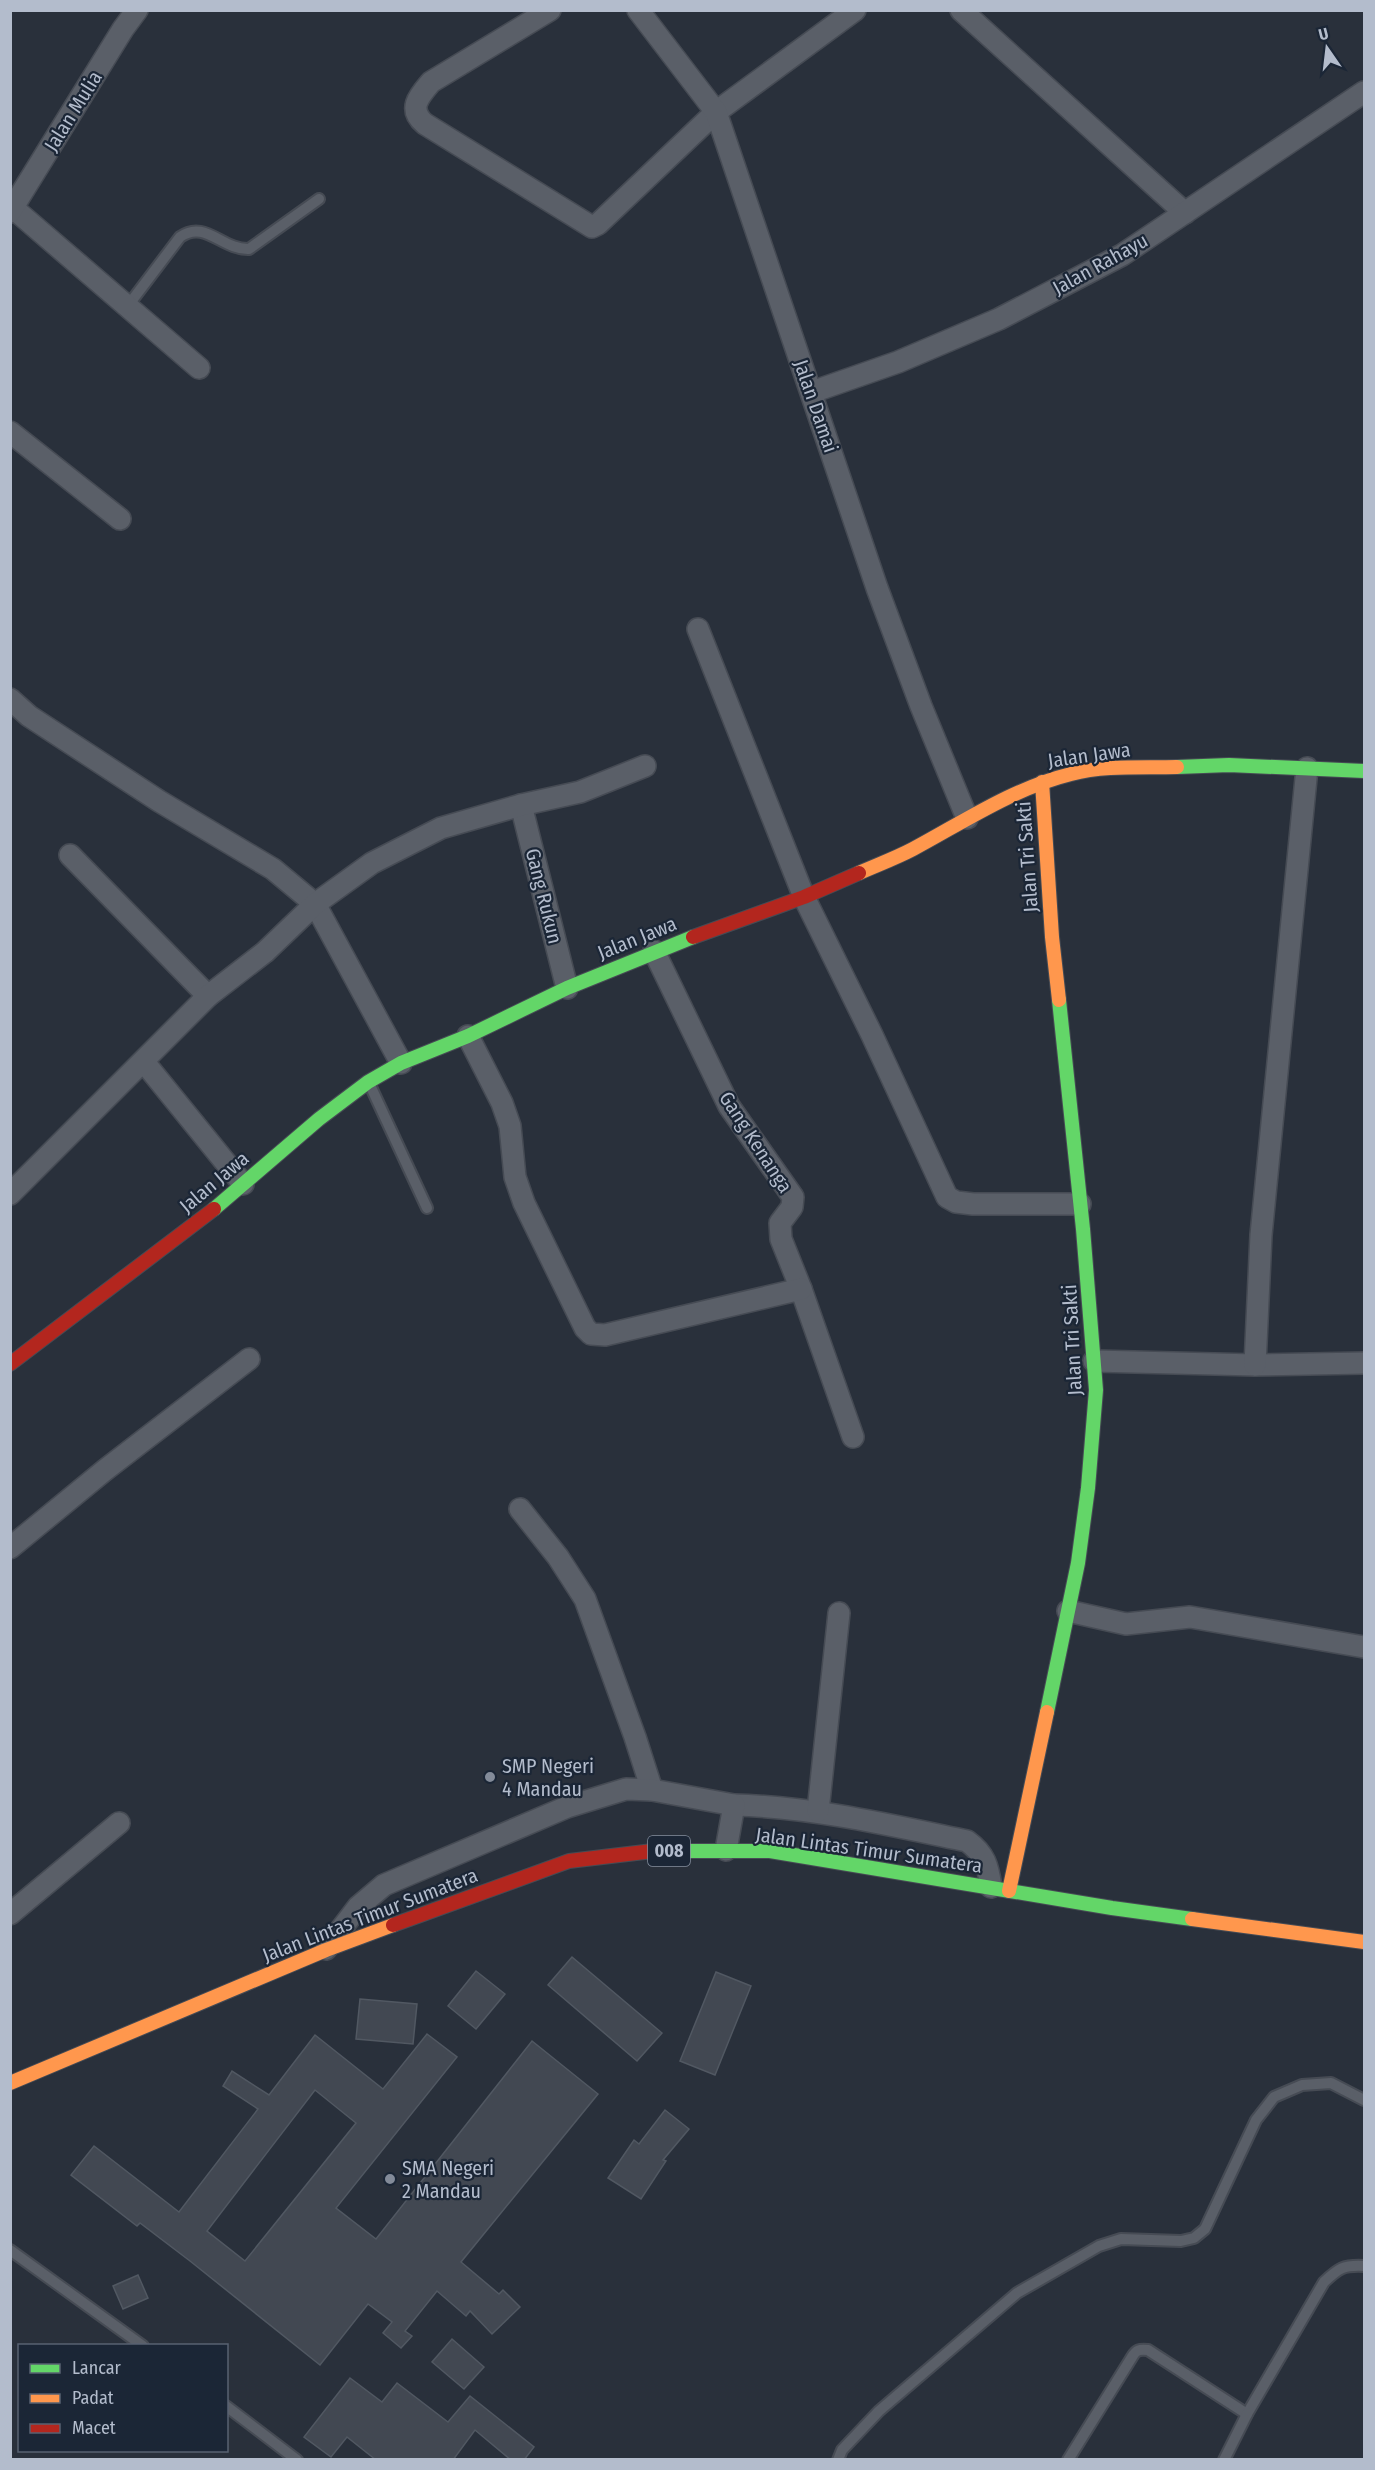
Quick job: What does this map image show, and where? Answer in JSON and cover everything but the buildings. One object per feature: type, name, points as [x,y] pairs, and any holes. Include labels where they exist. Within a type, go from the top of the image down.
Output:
[{"type":"main road","name":"Jalan Jawa","points":[[10,1364],[205,1216],[319,1119],[368,1082],[401,1063],[468,1036],[567,988],[654,951],[804,897],[911,850],[1003,799],[1042,782],[1073,773],[1102,769],[1229,765],[1365,771]]},
{"type":"main road","name":"Jalan Tri Sakti","points":[[1000,1889],[1078,1563],[1088,1488],[1096,1390],[1080,1204],[1052,937],[1042,782]]},
{"type":"main road","name":"Jalan Lintas Timur Sumatera","points":[[10,2084],[326,1950],[568,1861],[650,1851],[770,1851],[1112,1908],[1365,1942]]},
{"type":"street","name":"Jalan Mulia","points":[[12,210],[123,29],[137,10]]},
{"type":"street","points":[[550,10],[431,82],[416,103],[417,118],[592,227],[598,224],[717,112],[855,10]]},
{"type":"street","name":"Jalan Damai","points":[[638,10],[717,112],[881,598],[921,706],[967,818]]},
{"type":"street","points":[[961,10],[1185,213]]},
{"type":"street","name":"Jalan Rahayu","points":[[812,392],[898,362],[999,319],[1122,255],[1365,92]]},
{"type":"street","points":[[12,210],[198,368]]},
{"type":"street","points":[[10,432],[120,519]]},
{"type":"street","points":[[698,629],[804,897],[872,1035],[947,1197],[956,1202],[973,1204],[1080,1204]]},
{"type":"street","points":[[10,699],[29,716],[159,801],[273,868],[315,904],[401,1063]]},
{"type":"street","points":[[10,1194],[208,996],[265,952],[315,904],[372,863],[441,828],[521,805],[580,792],[645,766]]},
{"type":"street","points":[[1255,1365],[1261,1235],[1307,768]]},
{"type":"street","name":"Gang Rukun","points":[[521,805],[567,988]]},
{"type":"street","points":[[70,855],[208,996]]},
{"type":"street","name":"Gang Kenanga","points":[[654,951],[729,1106],[793,1197],[792,1207],[780,1223],[779,1231],[854,1437]]},
{"type":"street","points":[[468,1036],[502,1103],[510,1126],[515,1177],[524,1203],[585,1328],[591,1334],[605,1335],[801,1288]]},
{"type":"street","points":[[144,1062],[243,1184]]},
{"type":"street","points":[[10,1548],[105,1470],[249,1359]]},
{"type":"street","points":[[1094,1361],[1255,1365],[1365,1363]]},
{"type":"street","points":[[520,1509],[558,1557],[585,1599],[652,1790]]},
{"type":"street","points":[[1068,1611],[1126,1624],[1190,1617],[1365,1647]]},
{"type":"street","points":[[818,1811],[839,1613]]},
{"type":"street","points":[[326,1950],[358,1907],[384,1885],[567,1807],[626,1789],[652,1790],[734,1805],[818,1811],[967,1841],[978,1849],[1000,1889]]},
{"type":"street","points":[[726,1850],[734,1805]]},
{"type":"street","points":[[10,1914],[119,1823]]},
{"type":"lane","points":[[127,307],[186,232],[202,230],[235,248],[249,249],[319,199]]},
{"type":"lane","points":[[368,1082],[427,1208]]},
{"type":"lane","points":[[838,2460],[842,2450],[879,2410],[1017,2293],[1099,2246],[1121,2239],[1181,2241],[1194,2238],[1205,2229],[1256,2120],[1274,2097],[1302,2085],[1331,2083],[1365,2100]]},
{"type":"lane","points":[[10,2250],[140,2344]]},
{"type":"lane","points":[[1224,2460],[1247,2414],[1324,2282],[1338,2269],[1350,2265],[1365,2266]]},
{"type":"lane","points":[[1068,2460],[1131,2357],[1141,2349],[1148,2350],[1247,2414]]},
{"type":"lane","points":[[228,2408],[297,2460]]},
{"type":"traffic: fast","points":[[1177,767],[1229,765],[1364,771]]},
{"type":"traffic: fast","points":[[214,1209],[319,1119],[368,1082],[401,1063],[468,1036],[567,988],[693,937]]},
{"type":"traffic: fast","points":[[1047,1712],[1078,1563],[1088,1488],[1096,1390],[1083,1229],[1059,1000]]},
{"type":"traffic: fast","points":[[653,1851],[770,1851],[1112,1908],[1192,1919]]},
{"type":"traffic: slow","points":[[859,873],[907,852],[1010,796],[1050,780],[1097,769],[1177,767]]},
{"type":"traffic: slow","points":[[1042,782],[1052,937],[1059,1000]]},
{"type":"traffic: slow","points":[[1009,1891],[1047,1712]]},
{"type":"traffic: slow","points":[[1192,1919],[1364,1942]]},
{"type":"traffic: slow","points":[[10,2083],[326,1950],[393,1925]]},
{"type":"traffic: jam","points":[[693,937],[804,897],[859,873]]},
{"type":"traffic: jam","points":[[10,1364],[214,1209]]},
{"type":"traffic: jam","points":[[393,1925],[569,1861],[653,1851]]},
{"type":"place","name":"SMP Negeri 4 Mandau","points":[[490,1777]]},
{"type":"place","name":"SMA Negeri 2 Mandau","points":[[390,2179]]}]
